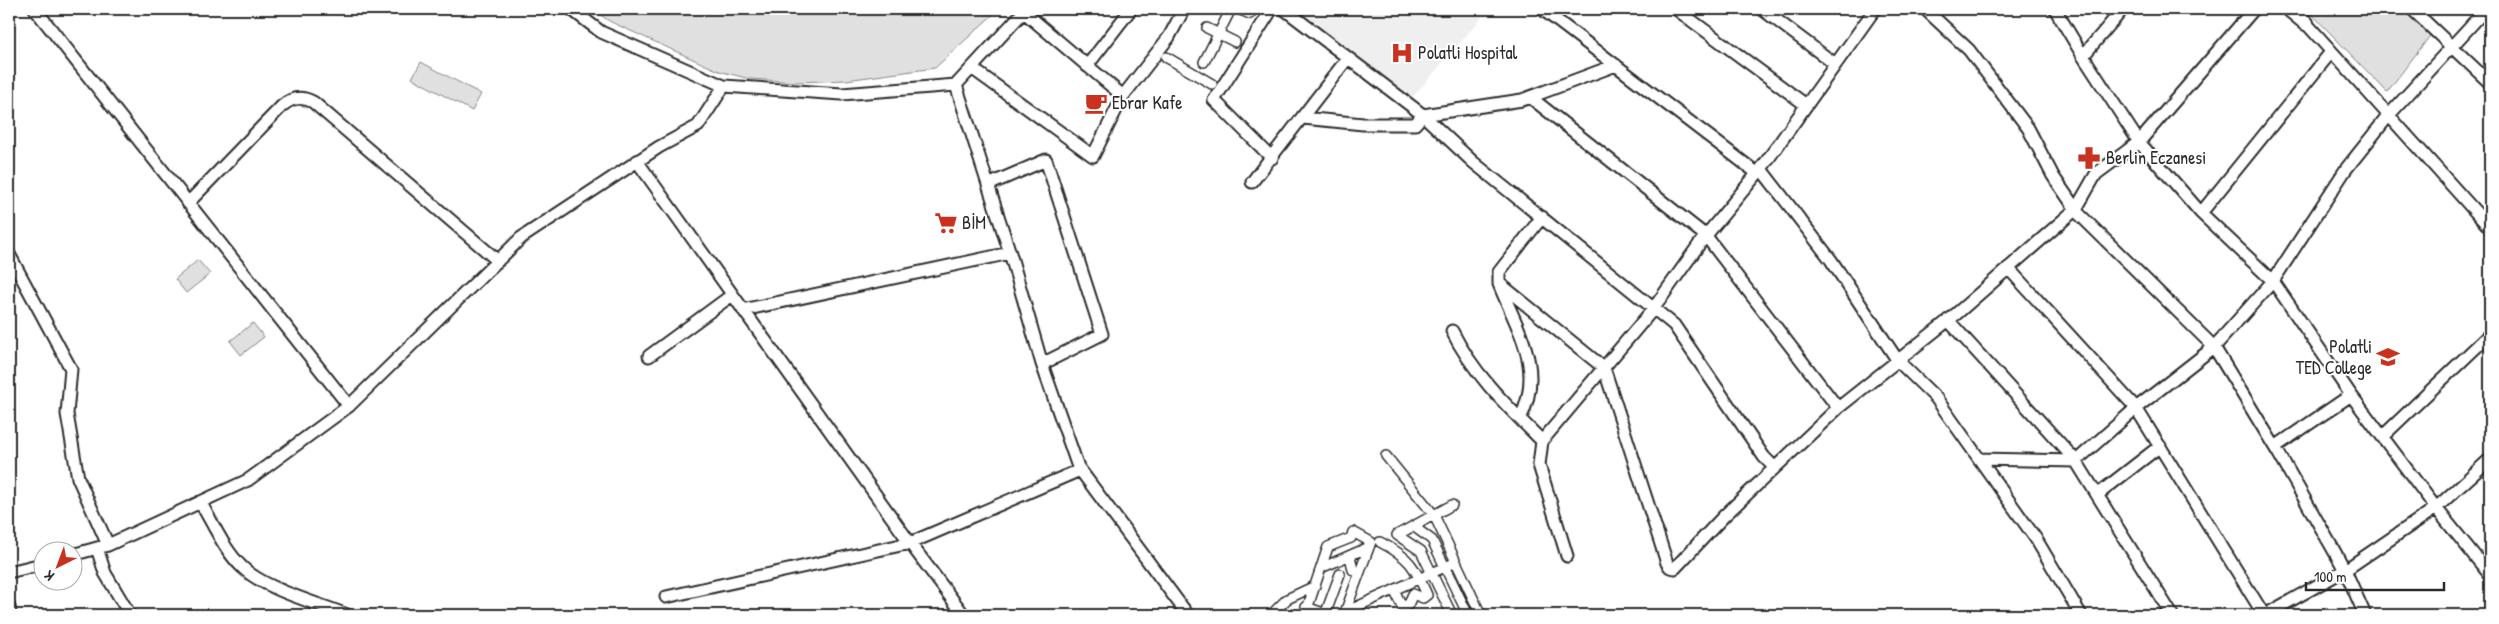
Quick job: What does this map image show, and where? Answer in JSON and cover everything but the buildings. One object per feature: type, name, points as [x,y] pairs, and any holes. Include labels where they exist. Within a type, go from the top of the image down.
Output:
[{"type":"street","points":[[35,9],[53,28],[101,95],[349,406]]},
{"type":"street","points":[[571,9],[601,32],[724,86],[842,94],[956,85],[973,69],[1025,10],[1123,96]]},
{"type":"street","points":[[1087,66],[1131,9]]},
{"type":"street","points":[[973,69],[1093,156],[1123,96],[1169,37],[1184,9]]},
{"type":"street","points":[[1204,62],[1231,9]]},
{"type":"street","points":[[1238,9],[1250,14]]},
{"type":"street","points":[[1272,9],[1214,100],[1272,158]]},
{"type":"street","points":[[1284,9],[1347,59],[1423,115],[1473,162],[1674,325],[1764,457],[1774,467]]},
{"type":"street","points":[[1542,9],[1759,171],[1831,260],[1898,361],[1936,398],[2036,539],[2082,615]]},
{"type":"street","points":[[1676,9],[1806,105]]},
{"type":"street","points":[[1762,9],[1835,64]]},
{"type":"street","points":[[1567,556],[1539,465],[1542,441],[1654,308],[1706,236],[1759,171],[1875,9]]},
{"type":"street","points":[[1925,9],[1975,57],[2028,128],[2053,176],[2076,209],[2214,347],[2275,447],[2345,570],[2365,615]]},
{"type":"street","points":[[2055,9],[2139,142],[2201,213],[2273,281],[2351,395],[2436,508],[2490,575]]},
{"type":"street","points":[[2083,56],[2123,9]]},
{"type":"street","points":[[1499,284],[1604,368],[1670,567],[1677,567],[1724,516],[1838,408],[1948,320],[2076,209],[2096,174],[2139,142],[2254,9]]},
{"type":"street","points":[[2289,9],[2306,23]]},
{"type":"street","points":[[2296,9],[2331,52],[2490,228]]},
{"type":"street","points":[[2412,9],[2490,83]]},
{"type":"street","points":[[1979,459],[2076,461],[2136,408],[2214,347],[2273,281],[2346,169],[2389,115],[2486,9]]},
{"type":"street","points":[[1207,28],[1235,42]]},
{"type":"street","points":[[2201,213],[2331,52]]},
{"type":"street","points":[[1166,57],[1212,84]]},
{"type":"street","points":[[1252,182],[1304,118],[1347,59]]},
{"type":"street","points":[[1304,118],[1363,124],[1415,124],[1423,115],[1530,97],[1616,65]]},
{"type":"street","points":[[956,85],[1010,253],[1042,364],[1080,470],[1188,615]]},
{"type":"street","points":[[82,552],[103,547],[248,480],[349,406],[521,238],[637,161],[698,126],[724,86]]},
{"type":"street","points":[[1530,97],[1706,236],[1838,408]]},
{"type":"street","points":[[188,203],[282,106],[296,98],[305,98],[313,102],[498,261]]},
{"type":"street","points":[[988,185],[1046,160],[1102,334],[1042,364]]},
{"type":"street","points":[[637,161],[910,543],[964,615]]},
{"type":"street","points":[[1520,419],[1527,404],[1530,390],[1530,359],[1499,284],[1499,272],[1542,217]]},
{"type":"street","points":[[743,310],[1010,253]]},
{"type":"street","points":[[9,254],[71,369],[67,414],[78,478],[103,547],[105,573],[130,615]]},
{"type":"street","points":[[2008,268],[2136,408],[2264,615],[2345,570],[2436,508],[2490,459]]},
{"type":"street","points":[[649,356],[732,295]]},
{"type":"street","points":[[1948,320],[2076,461],[2172,615]]},
{"type":"street","points":[[1452,330],[1462,351],[1480,377],[1542,441]]},
{"type":"street","points":[[2383,436],[2490,334]]},
{"type":"street","points":[[2275,447],[2351,395]]},
{"type":"street","points":[[2097,495],[2160,446]]},
{"type":"street","points":[[1386,456],[1434,515],[1481,615]]},
{"type":"street","points":[[666,597],[910,543],[1080,470]]},
{"type":"street","points":[[200,502],[230,553],[248,573],[264,582],[347,615]]},
{"type":"street","points":[[1452,505],[1396,535],[1420,550],[1452,615]]},
{"type":"street","points":[[1413,526],[1432,540],[1468,615]]},
{"type":"street","points":[[1346,611],[1371,542],[1353,532],[1350,538],[1328,547],[1306,610],[1327,615],[1331,599],[1344,575],[1350,556]]},
{"type":"street","points":[[1380,542],[1404,554],[1420,578],[1427,595],[1422,598],[1412,594]]},
{"type":"street","points":[[1321,568],[1369,547]]},
{"type":"street","points":[[1339,560],[1344,575]]},
{"type":"street","points":[[1346,611],[1456,562]]},
{"type":"street","points":[[1330,564],[1344,575]]},
{"type":"street","points":[[9,572],[32,566]]},
{"type":"street","points":[[1394,590],[1403,608],[1408,605],[1412,594],[1408,584]]},
{"type":"street","points":[[1271,615],[1287,599],[1315,586]]},
{"type":"street","points":[[1331,599],[1346,611]]},
{"type":"street","points":[[9,607],[10,615]]},
{"type":"shaded area","points":[[591,9],[999,9],[935,68],[846,80],[797,82],[750,79],[719,71],[611,22]]},
{"type":"shaded area","name":"Polatli Hospital","points":[[1297,9],[1489,9],[1412,98]]},
{"type":"shaded area","points":[[2307,9],[2408,9],[2433,32],[2387,92]]},
{"type":"shaded area","points":[[421,62],[481,94],[472,111],[412,78]]},
{"type":"shaded area","points":[[198,260],[210,274],[186,293],[175,279]]},
{"type":"shaded area","points":[[253,323],[264,337],[241,355],[230,341]]},
{"type":"place","name":"Polatli Hospital","points":[[1402,53]]},
{"type":"place","name":"Ebrar Kafe","points":[[1096,103]]},
{"type":"place","name":"Berlin Eczanesi","points":[[2089,158]]},
{"type":"place","name":"BİM","points":[[946,223]]},
{"type":"place","name":"Polatli TED College","points":[[2388,357]]}]
